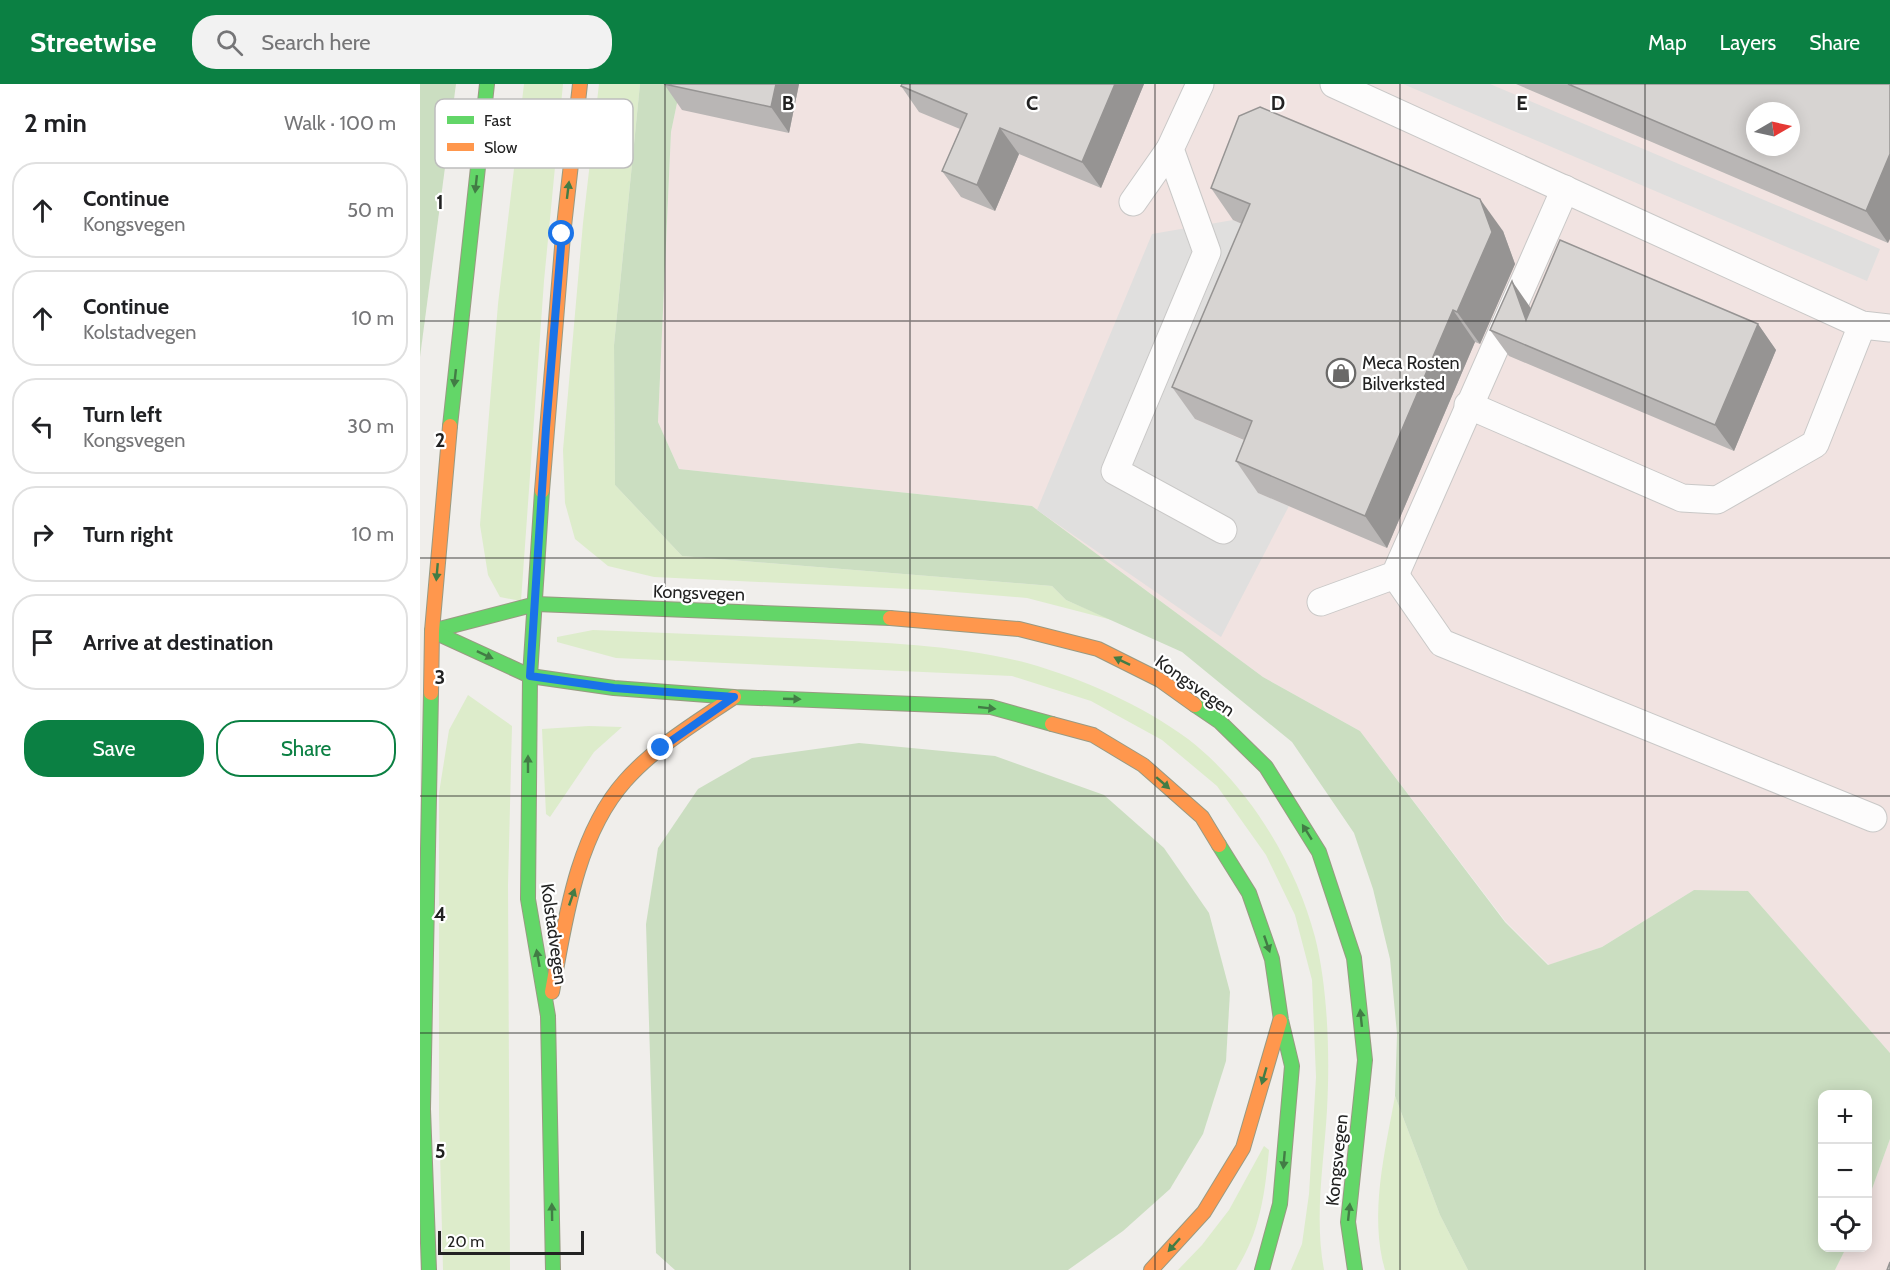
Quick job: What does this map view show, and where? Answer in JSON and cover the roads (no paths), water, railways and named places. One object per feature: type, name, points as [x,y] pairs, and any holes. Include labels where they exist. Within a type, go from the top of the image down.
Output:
[{"type":"street","points":[[485,99],[487,84]]},
{"type":"street","points":[[578,99],[580,84]]},
{"type":"street","points":[[429,1270],[423,1109],[432,631],[450,422],[478,168]]},
{"type":"street","points":[[536,604],[546,417],[570,168]]},
{"type":"street","name":"Kongsvegen","points":[[432,631],[536,604],[908,619],[1019,629],[1098,649],[1160,680],[1220,722],[1266,767],[1319,852],[1354,958],[1365,1060],[1348,1222],[1355,1270]]},
{"type":"street","name":"Kolstadvegen","points":[[536,604],[530,676],[528,898],[548,1016],[553,1270]]},
{"type":"street","points":[[432,631],[530,676],[614,688],[734,697],[991,707],[1093,735],[1143,765],[1202,817],[1249,893],[1272,959],[1281,1020],[1292,1066],[1280,1204],[1262,1270]]},
{"type":"street","points":[[548,1016],[566,917],[600,815],[623,783],[661,748],[734,697]]},
{"type":"street","points":[[1151,1270],[1204,1212],[1243,1148],[1281,1020]]},
{"type":"lane","points":[[1133,202],[1170,149],[1200,84]]},
{"type":"lane","points":[[1335,84],[1862,325],[1890,328]]},
{"type":"lane","points":[[1170,149],[1207,252],[1115,471],[1223,530]]},
{"type":"lane","points":[[1322,602],[1395,575],[1565,189]]},
{"type":"lane","points":[[1468,405],[1682,498],[1717,500],[1815,444],[1862,325]]},
{"type":"lane","points":[[1395,575],[1442,643],[1873,818]]},
{"type":"place","name":"Meca Rosten Bilverksted","points":[[1341,373]]}]
